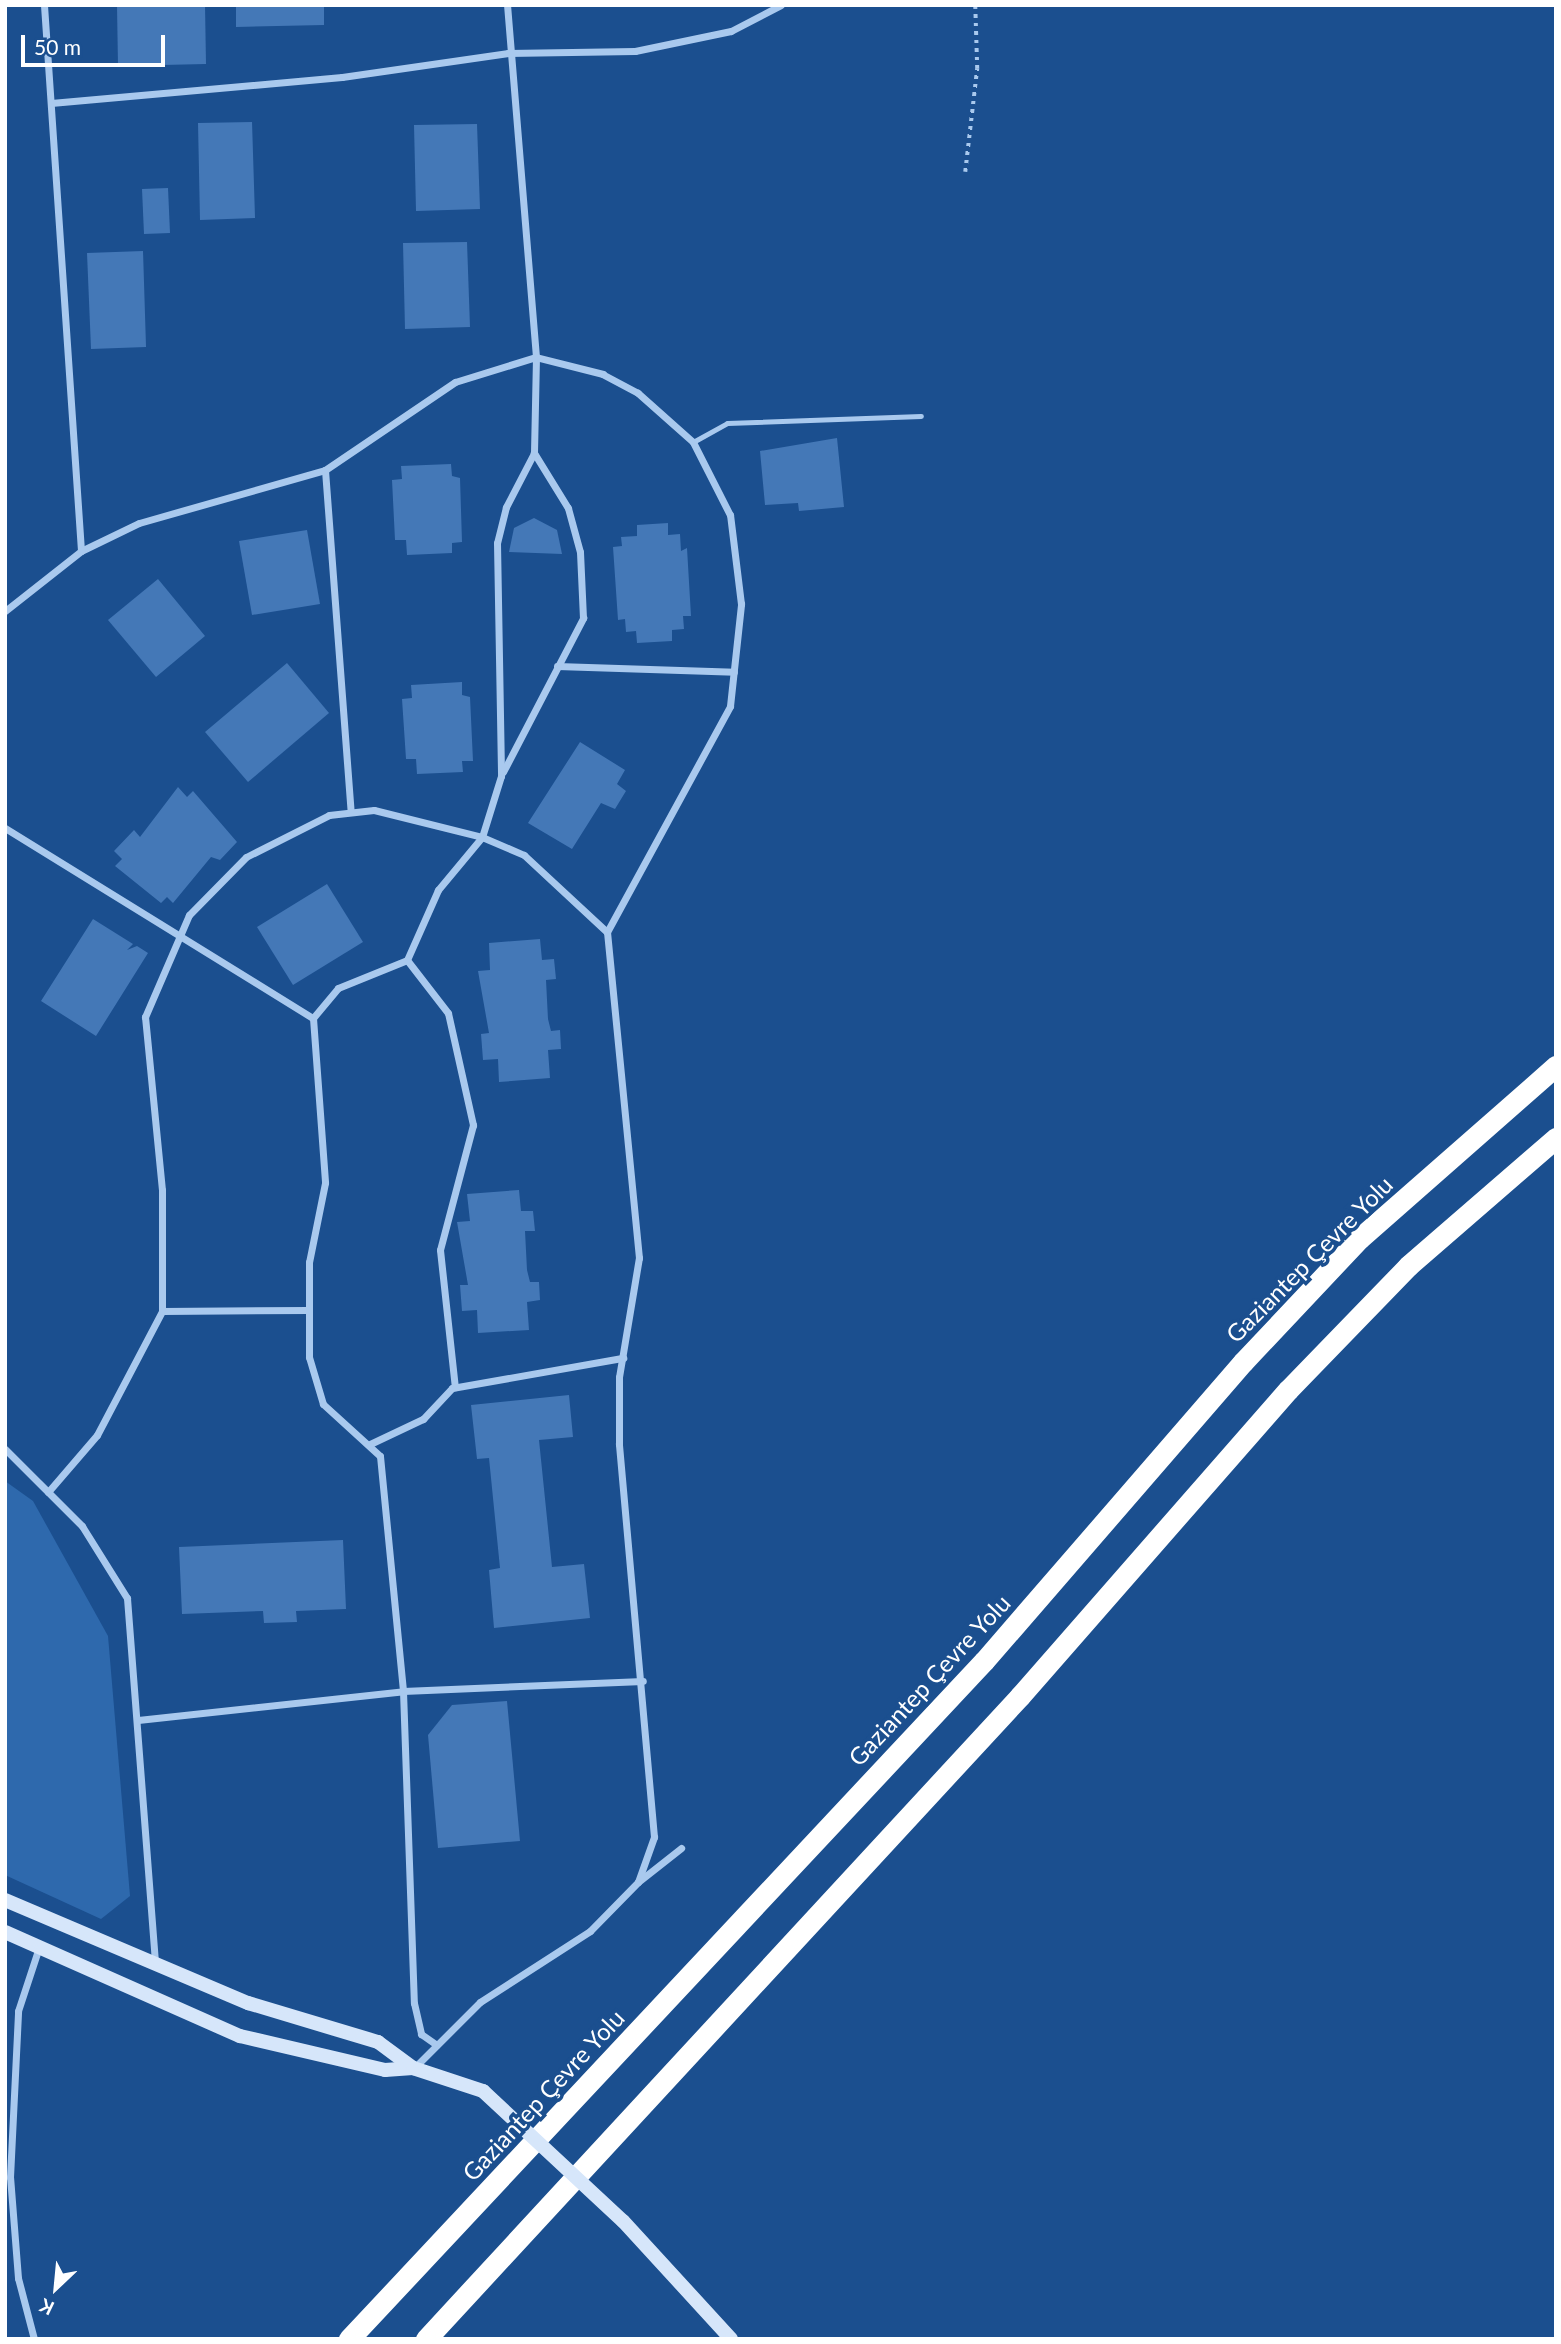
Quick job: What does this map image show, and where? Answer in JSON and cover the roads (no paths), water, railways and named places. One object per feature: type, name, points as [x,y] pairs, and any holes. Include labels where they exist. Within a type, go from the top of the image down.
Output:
[{"type":"highway","name":"Gaziantep Çevre Yolu","points":[[349,2339],[984,1661],[1243,1362],[1360,1238],[1556,1066]]},
{"type":"highway","points":[[426,2339],[1020,1696],[1288,1390],[1408,1266],[1556,1138]]},
{"type":"street","points":[[44,5],[81,551]]},
{"type":"street","points":[[501,776],[497,543],[534,453],[536,357],[508,53],[507,5]]},
{"type":"street","points":[[51,103],[342,77],[508,53],[635,51],[731,31],[781,5]]},
{"type":"street","points":[[5,611],[81,551],[139,523],[325,470],[455,382],[536,357],[603,374],[638,393],[693,442],[730,514],[741,604],[734,672],[725,717],[607,932],[639,1258],[623,1358],[619,1444],[643,1681],[654,1837],[638,1882]]},
{"type":"street","points":[[437,2045],[421,2034],[414,2003],[403,1691],[380,1456],[370,1444],[323,1404],[309,1357],[313,1224],[325,1183],[313,1018],[338,988],[407,960],[438,890],[482,837],[501,776],[583,618],[580,552],[568,508],[534,453]]},
{"type":"street","points":[[325,470],[351,812]]},
{"type":"street","points":[[557,666],[734,672]]},
{"type":"street","points":[[48,1492],[97,1435],[162,1311],[162,1190],[145,1017],[178,934],[246,857],[329,814],[374,810],[482,837],[524,855],[607,932]]},
{"type":"street","points":[[5,828],[313,1018]]},
{"type":"street","points":[[407,960],[448,1013],[472,1125],[439,1250],[455,1387]]},
{"type":"street","points":[[162,1311],[309,1310]]},
{"type":"street","points":[[370,1444],[423,1419],[455,1387],[623,1358]]},
{"type":"street","points":[[5,1450],[82,1526],[127,1598],[156,1968]]},
{"type":"street","points":[[138,1720],[403,1691],[643,1681]]},
{"type":"street","points":[[5,1932],[240,2036],[385,2070],[413,2068],[480,2003],[590,1931],[638,1882],[681,1847]]},
{"type":"street","points":[[5,1900],[156,1968],[378,2042],[413,2068],[482,2091],[623,2221],[731,2339]]},
{"type":"street","points":[[34,2339],[18,2278],[10,2177],[18,2011],[39,1947]]},
{"type":"lane","points":[[693,442],[727,423],[920,416]]}]
